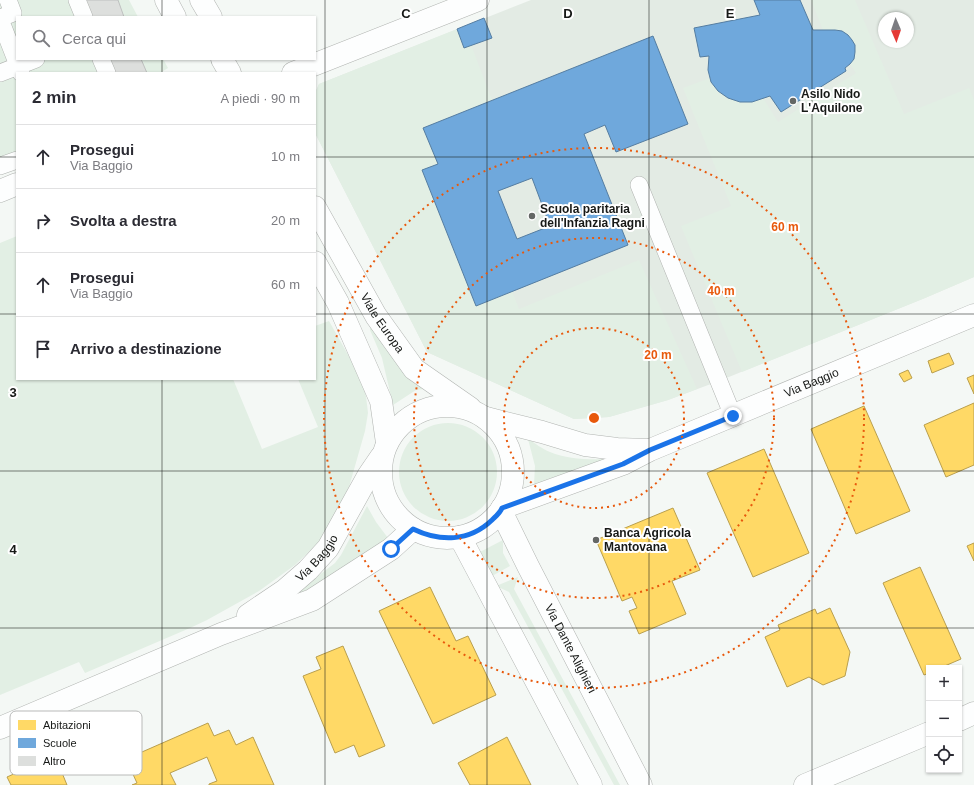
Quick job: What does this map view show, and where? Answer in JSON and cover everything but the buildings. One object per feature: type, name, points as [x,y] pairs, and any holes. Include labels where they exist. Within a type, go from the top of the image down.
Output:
[{"type":"street","points":[[166,0],[174,16]]},
{"type":"street","points":[[201,0],[209,16]]},
{"type":"street","points":[[296,72],[478,0]]},
{"type":"street","points":[[223,60],[229,72]]},
{"type":"street","points":[[0,191],[16,184]]},
{"type":"street","name":"Viale Europa","points":[[316,208],[376,316],[414,369],[482,416]]},
{"type":"street","points":[[316,264],[338,304],[381,401],[385,449]]},
{"type":"street","name":"Via Baggio","points":[[501,509],[623,464],[650,450],[974,316]]},
{"type":"street","points":[[458,406],[482,416],[493,424],[503,436],[510,451],[513,466],[512,482],[508,497],[501,509],[490,523],[483,528],[460,537],[436,538],[404,524],[386,500],[380,480],[380,467],[385,449],[393,433],[411,416],[433,407],[458,406]]},
{"type":"street","name":"Via Baggio","points":[[482,416],[585,445],[617,449],[650,450]]},
{"type":"street","name":"Via Baggio","points":[[220,634],[285,590],[308,570],[328,548],[368,476],[385,449]]},
{"type":"street","name":"Via Dante Alighieri","points":[[501,509],[542,594],[641,785]]},
{"type":"street","name":"Via Baggio","points":[[40,711],[220,634],[312,600],[391,549],[413,529]]},
{"type":"street","points":[[460,537],[591,785]]},
{"type":"street","points":[[962,719],[974,713]]},
{"type":"street","name":"Via Baggio","points":[[0,728],[10,724]]},
{"type":"street","points":[[805,785],[926,733]]},
{"type":"lane","points":[[7,0],[13,13],[0,18],[16,60]]},
{"type":"lane","points":[[77,0],[84,16]]},
{"type":"lane","points":[[16,60],[20,70]]},
{"type":"lane","points":[[0,74],[20,70],[35,60]]},
{"type":"lane","points":[[101,60],[107,72]]},
{"type":"lane","points":[[0,166],[16,160]]},
{"type":"lane","points":[[639,185],[733,416]]},
{"type":"shaded area","points":[[0,0],[129,0],[137,16],[16,16],[16,60],[164,60],[168,68],[162,72],[16,72],[16,169],[0,175]]},
{"type":"shaded area","points":[[531,0],[974,0],[974,277],[719,381],[668,400],[609,417],[574,419],[427,352],[316,135],[316,91],[319,84]]},
{"type":"shaded area","points":[[811,0],[855,0],[904,114],[969,88],[974,100],[974,277],[742,372],[681,226],[731,206],[683,88],[710,78],[712,84],[721,94],[732,100],[751,102],[763,98],[778,122],[856,73],[850,64],[854,55],[853,41],[847,34],[842,32],[835,30],[823,30]]},
{"type":"shaded area","points":[[457,29],[464,48],[471,45],[492,100],[423,128],[438,164],[512,291],[519,309],[639,260],[697,389],[668,400],[609,417],[574,419],[427,352],[316,135],[316,91],[319,84]]},
{"type":"shaded area","points":[[16,236],[16,380],[233,380],[262,449],[318,427],[298,380],[316,380],[316,326],[329,321],[360,376],[366,396],[368,413],[365,431],[349,487],[321,540],[295,565],[259,591],[190,628],[85,673],[79,662],[0,695],[0,243]]},
{"type":"shaded area","points":[[370,326],[424,389],[416,390],[393,405],[382,358],[370,330]]},
{"type":"shaded area","points":[[448,423],[467,427],[482,438],[493,453],[497,472],[493,491],[482,506],[467,517],[448,521],[429,517],[414,506],[403,491],[399,472],[403,453],[414,438],[429,427]]},
{"type":"shaded area","points":[[528,439],[547,451],[570,458],[607,459],[532,493],[535,466]]},
{"type":"shaded area","points":[[367,506],[376,522],[388,538],[327,581],[288,599],[335,563],[341,555]]},
{"type":"shaded area","points":[[503,540],[503,553],[510,566],[492,576],[478,553]]},
{"type":"shaded area","points":[[518,577],[514,589],[620,785],[614,785],[509,592],[496,586]]},
{"type":"place","name":"Asilo Nido L'Aquilone","points":[[793,101]]},
{"type":"place","name":"Scuola paritaria dell'Infanzia Ragni","points":[[532,216]]},
{"type":"place","name":"Banca Agricola Mantovana","points":[[596,540]]},
{"type":"route","points":[[391,549],[413,529],[436,538],[460,537],[468,535],[490,523],[502,508],[623,464],[650,450],[733,416]]}]
